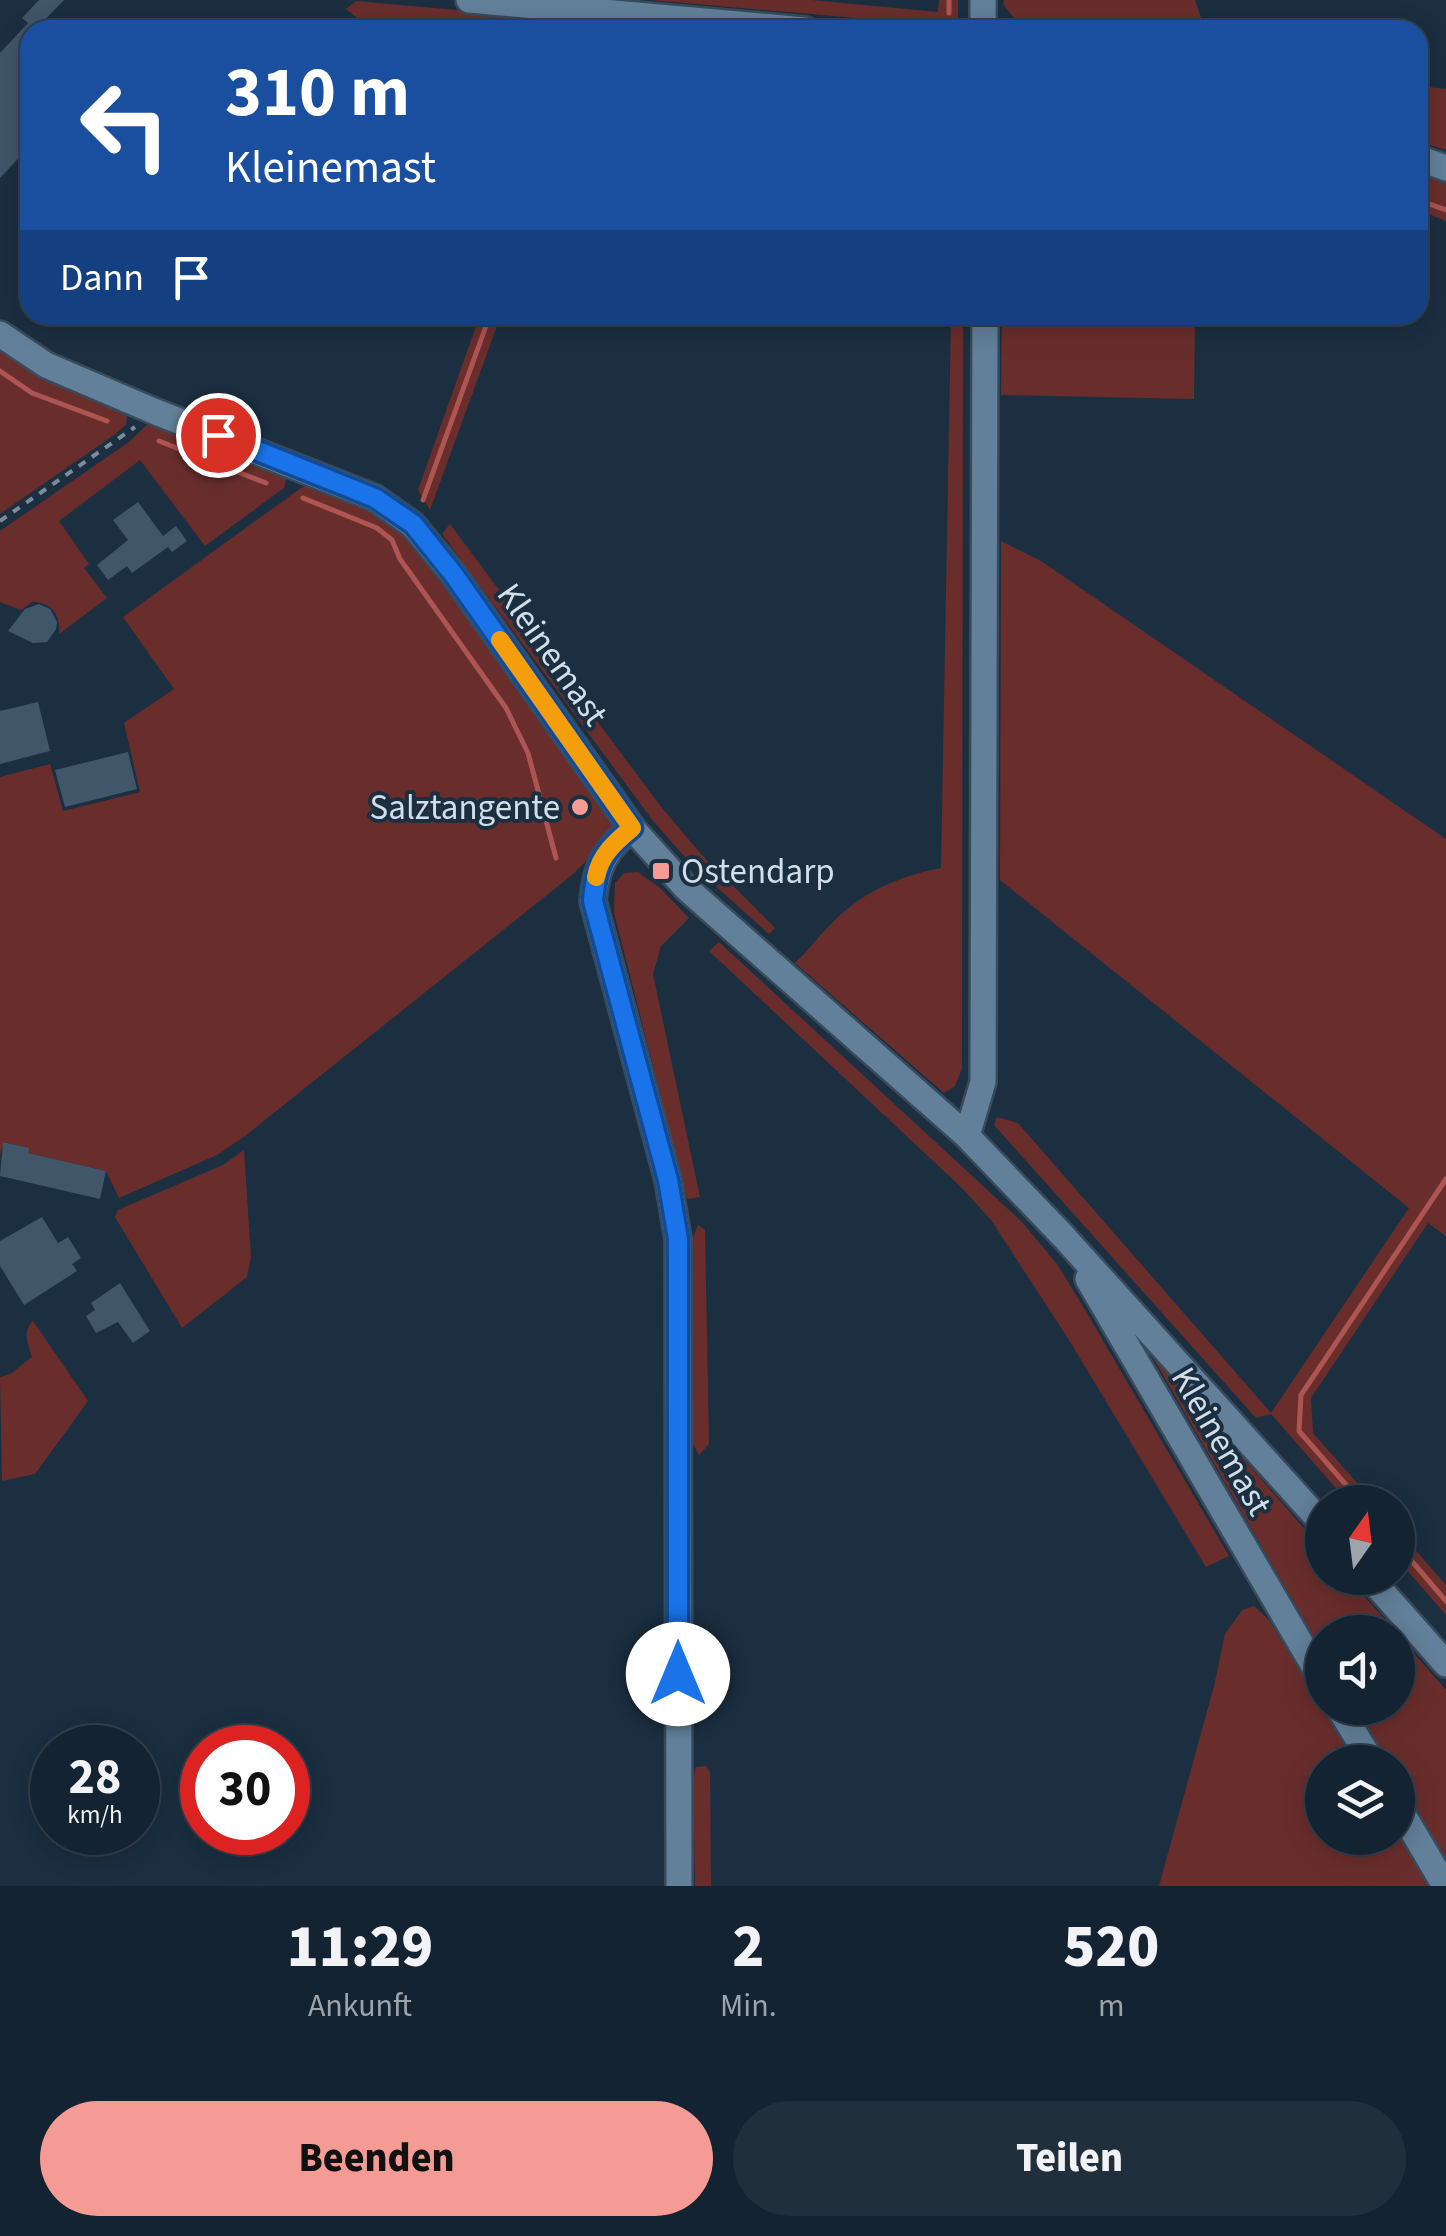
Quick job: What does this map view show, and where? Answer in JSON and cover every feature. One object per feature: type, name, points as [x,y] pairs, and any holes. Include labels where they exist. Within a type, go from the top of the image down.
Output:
[{"type":"street","points":[[468,0],[693,20]]},
{"type":"street","points":[[967,1136],[983,1082],[984,325]]},
{"type":"street","name":"Kleinemast","points":[[0,334],[46,365],[375,498],[413,524],[454,575],[632,828],[686,888],[967,1136],[1063,1236],[1305,1504]]},
{"type":"street","points":[[632,828],[612,844],[598,865],[593,901],[668,1180],[678,1239],[679,1886]]},
{"type":"street","name":"Kleinemast","points":[[1063,1236],[1305,1651]]},
{"type":"street","points":[[1385,1595],[1446,1664]]},
{"type":"street","points":[[1415,1835],[1445,1886]]},
{"type":"path","points":[[0,520],[156,412]]},
{"type":"shaded area","points":[[650,0],[811,0],[938,12],[939,0],[958,0],[958,20],[878,20]]},
{"type":"shaded area","points":[[1004,0],[1195,0],[1202,20],[1015,20]]},
{"type":"shaded area","points":[[356,1],[568,20],[360,20],[346,9]]},
{"type":"shaded area","points":[[1428,87],[1446,89],[1446,150],[1428,144]]},
{"type":"shaded area","points":[[1428,171],[1446,177],[1446,221],[1428,214]]},
{"type":"shaded area","points":[[476,325],[497,325],[430,510],[418,490]]},
{"type":"shaded area","points":[[951,325],[963,325],[962,1069],[955,1086],[944,1093],[795,963],[846,910],[870,893],[911,875],[941,868]]},
{"type":"shaded area","points":[[1002,325],[1195,325],[1194,399],[1001,395]]},
{"type":"shaded area","points":[[0,342],[127,412],[126,425],[114,435],[0,514]]},
{"type":"shaded area","points":[[151,421],[287,476],[284,488],[205,546],[140,460],[59,521],[89,564],[84,568],[107,598],[59,634],[57,616],[45,604],[32,602],[21,610],[0,602],[0,531],[129,442]]},
{"type":"shaded area","points":[[320,482],[404,525],[614,821],[605,842],[572,875],[217,1155],[119,1198],[106,1171],[28,1153],[28,1148],[4,1142],[0,1155],[0,777],[50,764],[63,811],[140,792],[124,723],[174,689],[123,617],[301,488]]},
{"type":"shaded area","points":[[450,524],[662,808],[701,854],[775,928],[769,934],[693,866],[653,821],[442,534]]},
{"type":"shaded area","points":[[1001,541],[1041,561],[1446,839],[1446,1236],[1428,1223],[1311,1398],[1313,1433],[1359,1485],[1333,1485],[1271,1414],[1256,1418],[994,1125],[997,1117],[1018,1123],[1271,1413],[1409,1208],[1000,880]]},
{"type":"shaded area","points":[[638,872],[689,918],[661,946],[653,974],[700,1197],[687,1199],[614,913],[615,883],[624,873]]},
{"type":"shaded area","points":[[719,942],[1022,1222],[1057,1264],[1229,1556],[1206,1567],[1069,1340],[991,1220],[962,1188],[709,951]]},
{"type":"shaded area","points":[[244,1150],[251,1257],[247,1277],[182,1328],[115,1217],[118,1210],[223,1165]]},
{"type":"shaded area","points":[[698,1225],[705,1230],[709,1444],[699,1455],[693,1443],[693,1238]]},
{"type":"shaded area","points":[[33,1321],[88,1401],[35,1474],[2,1481],[0,1377],[32,1357],[27,1334]]},
{"type":"shaded area","points":[[1148,1349],[1305,1529],[1305,1595],[1363,1595],[1381,1615],[1305,1615],[1305,1621]]},
{"type":"shaded area","points":[[1415,1549],[1446,1585],[1446,1615],[1415,1579]]},
{"type":"shaded area","points":[[1254,1606],[1269,1620],[1305,1679],[1305,1725],[1333,1725],[1345,1745],[1305,1745],[1305,1855],[1411,1855],[1429,1886],[1159,1886],[1225,1634],[1242,1610]]},
{"type":"shaded area","points":[[1415,1654],[1446,1690],[1446,1861],[1415,1808],[1415,1745],[1378,1745],[1365,1725],[1415,1725]]},
{"type":"shaded area","points":[[706,1766],[710,1772],[711,1886],[695,1886],[693,1777],[696,1767]]},
{"type":"building","points":[[39,0],[64,0],[45,20],[22,18]]},
{"type":"building","points":[[20,32],[20,157],[0,178],[0,53]]},
{"type":"building","points":[[138,502],[163,536],[176,526],[187,541],[172,552],[168,547],[132,573],[127,566],[108,580],[97,565],[128,540],[113,520]]},
{"type":"building","points":[[39,604],[50,609],[57,622],[47,642],[33,643],[8,631],[25,609]]},
{"type":"building","points":[[38,702],[50,751],[0,764],[0,711]]},
{"type":"building","points":[[128,752],[137,789],[65,807],[55,770]]},
{"type":"building","points":[[3,1142],[29,1148],[28,1153],[106,1171],[100,1199],[0,1176]]},
{"type":"building","points":[[42,1217],[58,1243],[68,1237],[81,1258],[72,1264],[77,1271],[24,1305],[0,1266],[0,1241]]},
{"type":"building","points":[[120,1283],[150,1331],[133,1343],[118,1322],[96,1333],[86,1316],[95,1310],[91,1303]]},
{"type":"waterway","points":[[949,0],[949,13]]},
{"type":"waterway","points":[[1428,204],[1446,210]]},
{"type":"waterway","points":[[423,500],[486,325]]},
{"type":"waterway","points":[[0,371],[32,393],[107,421]]},
{"type":"waterway","points":[[159,441],[266,483]]},
{"type":"waterway","points":[[303,498],[377,528],[392,540],[400,559],[506,708],[528,753],[556,858]]},
{"type":"waterway","points":[[1346,1485],[1299,1431],[1301,1395],[1446,1179]]},
{"type":"waterway","points":[[1415,1565],[1446,1601]]},
{"type":"slow traffic","points":[[500,640],[632,828],[612,844],[598,865],[596,877]]},
{"type":"place","name":"Salztangente","points":[[580,807]]},
{"type":"place","name":"Ostendarp","points":[[661,871]]},
{"type":"route","points":[[218,435],[375,498],[413,524],[454,575],[632,828],[612,844],[598,865],[593,901],[668,1180],[678,1239],[678,1674]]}]
